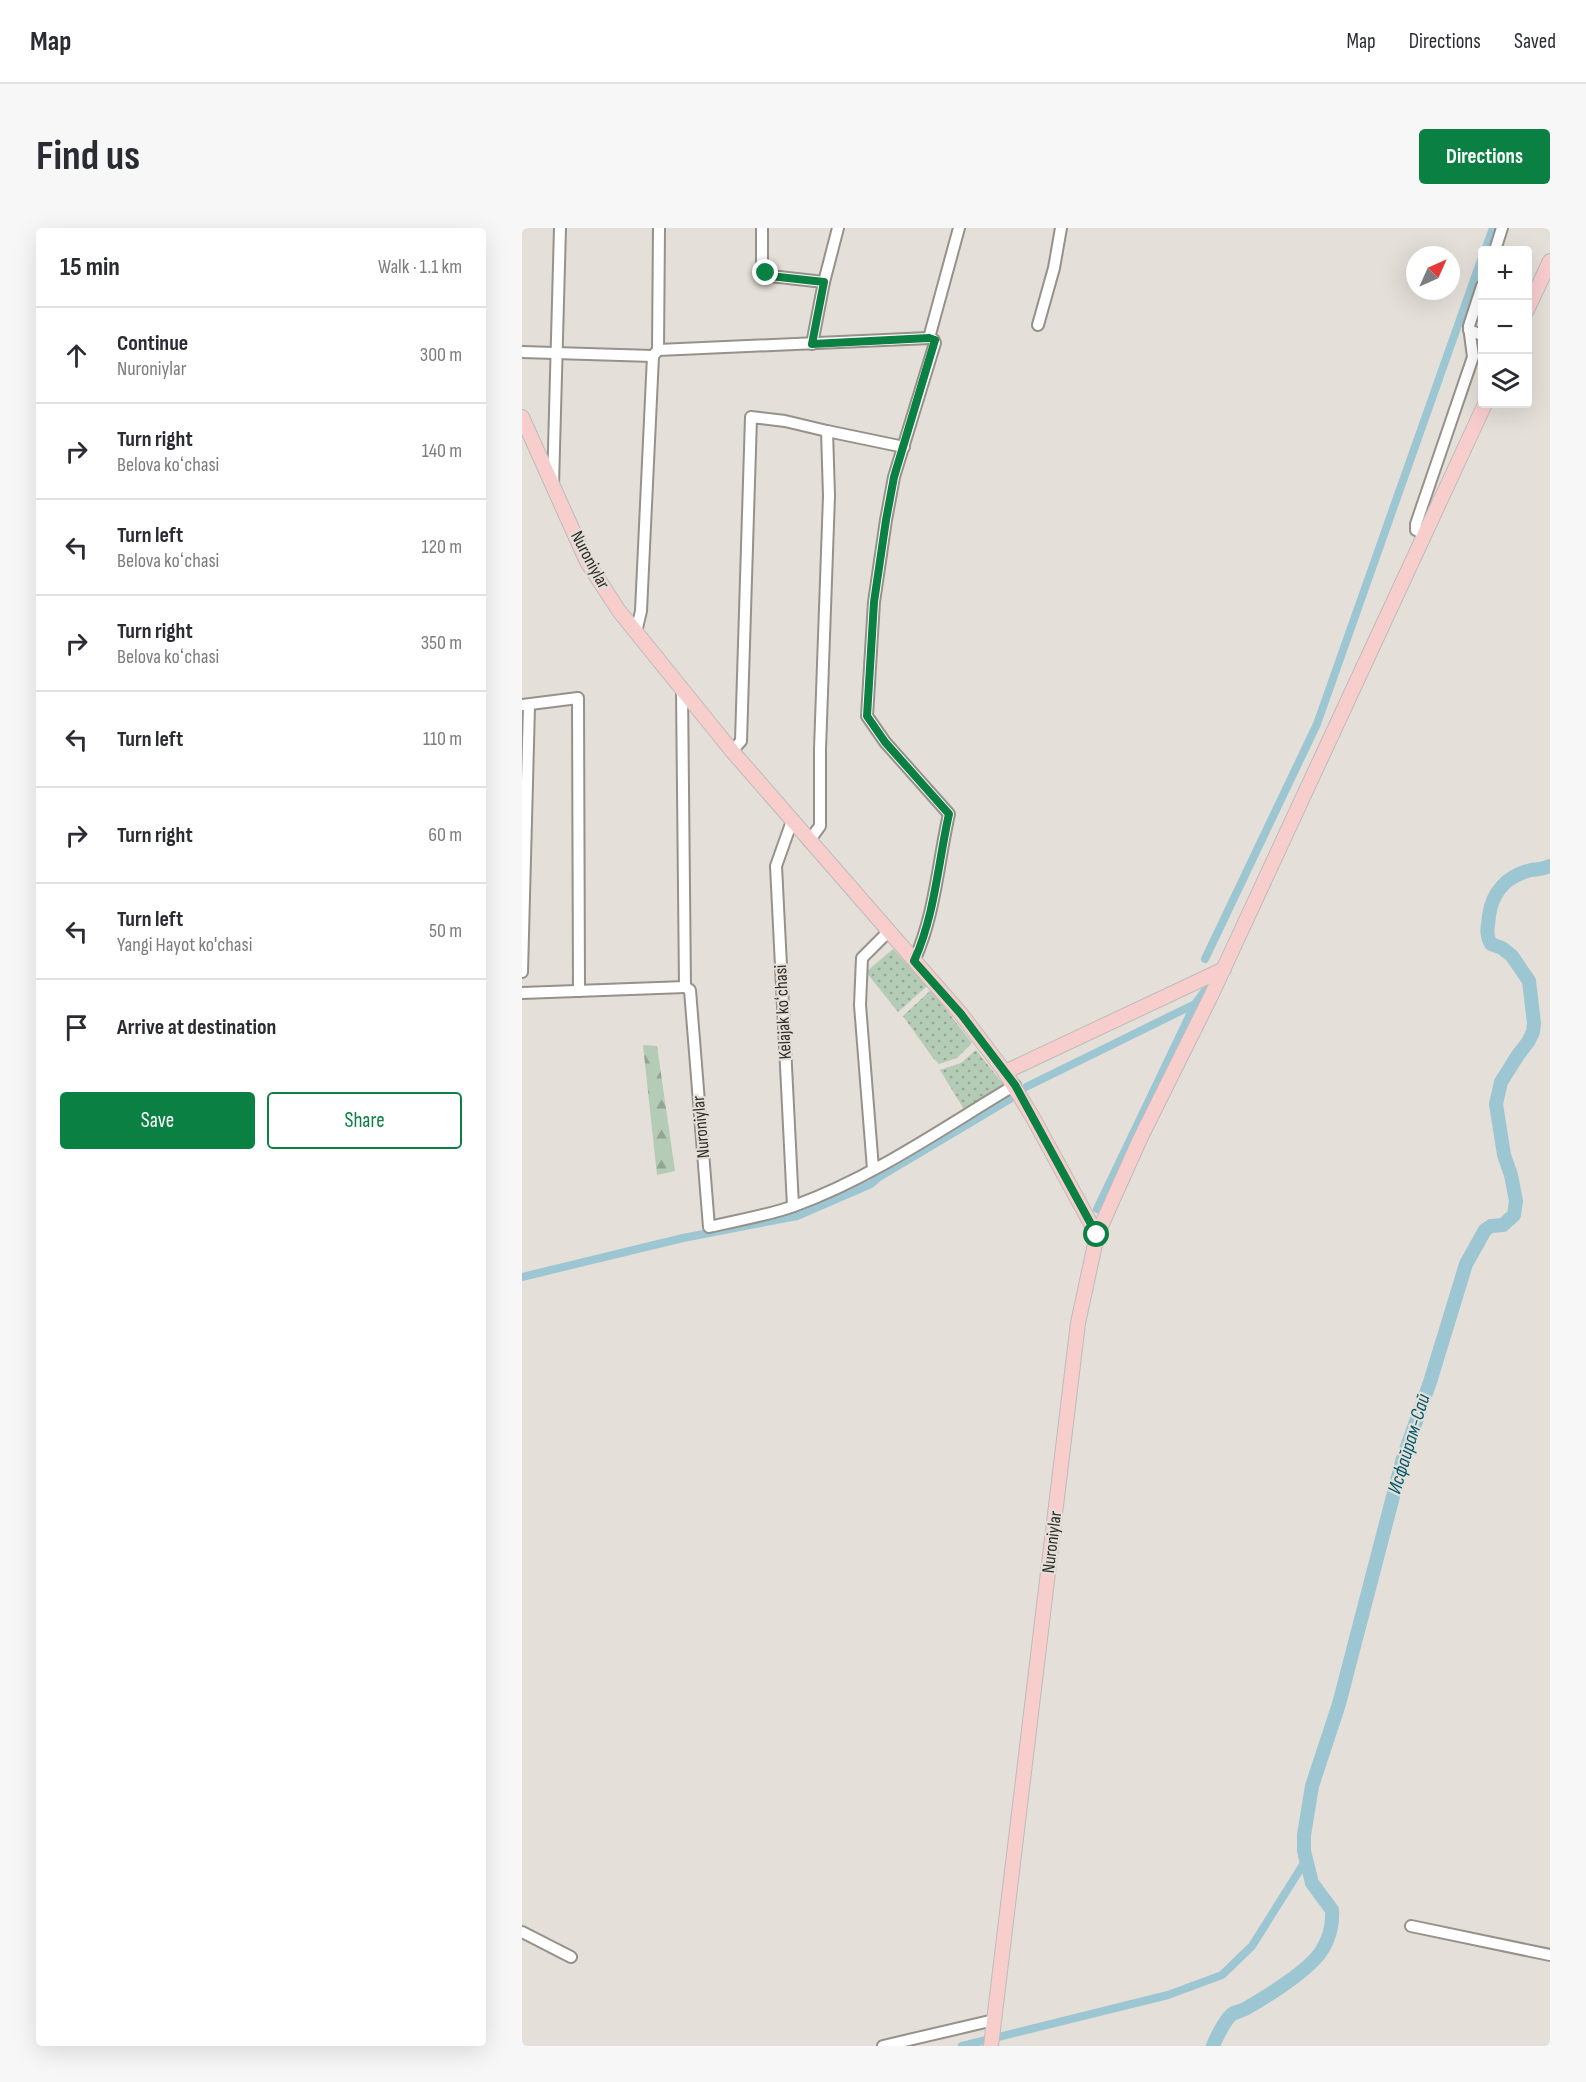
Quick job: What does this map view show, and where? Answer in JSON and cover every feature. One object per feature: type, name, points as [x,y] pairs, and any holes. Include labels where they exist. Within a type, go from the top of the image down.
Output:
[{"type":"main road","points":[[1532,300],[1550,261]]},
{"type":"main road","points":[[1097,1235],[1140,1139],[1224,969],[1483,408]]},
{"type":"main road","name":"Nuroniylar","points":[[522,417],[587,562],[619,611],[732,751],[961,1014],[1015,1085],[1097,1235],[1078,1323],[991,2046]]},
{"type":"main road","points":[[1005,1072],[1224,969]]},
{"type":"street","points":[[554,485],[560,228]]},
{"type":"street","points":[[636,632],[641,611],[655,353],[659,228]]},
{"type":"street","points":[[762,228],[762,269],[766,273],[770,276],[824,282]]},
{"type":"street","points":[[812,344],[824,282],[838,228]]},
{"type":"street","points":[[929,338],[959,228]]},
{"type":"street","points":[[1038,325],[1054,268],[1061,228]]},
{"type":"street","points":[[1496,246],[1503,228]]},
{"type":"street","points":[[1425,535],[1416,530],[1416,524],[1473,357],[1468,330],[1478,299]]},
{"type":"street","points":[[1468,330],[1478,334]]},
{"type":"street","points":[[522,352],[655,353],[933,339],[935,343],[894,477],[874,602],[867,716],[885,742],[949,814],[923,942],[914,961]]},
{"type":"street","points":[[732,751],[741,741],[751,417],[784,421],[904,447]]},
{"type":"street","points":[[809,841],[820,826],[820,748],[829,496],[827,430]]},
{"type":"street","name":"Nuroniylar","points":[[682,690],[685,987],[690,990],[709,1227],[793,1206],[873,1169],[1015,1085]]},
{"type":"street","points":[[522,972],[526,706],[578,698],[579,991]]},
{"type":"street","name":"Kelajak koʻchasi","points":[[792,821],[776,866],[793,1206]]},
{"type":"street","points":[[873,1169],[860,1005],[862,958],[888,932]]},
{"type":"street","points":[[522,993],[685,987]]},
{"type":"street","points":[[1411,1926],[1550,1955]]},
{"type":"street","points":[[522,1932],[571,1957]]},
{"type":"street","points":[[883,2046],[994,2020]]},
{"type":"green space","points":[[893,949],[927,986],[898,1012],[866,972]]},
{"type":"green space","points":[[931,990],[972,1043],[957,1058],[939,1064],[903,1016]]},
{"type":"green space","points":[[643,1045],[657,1046],[675,1171],[657,1175]]},
{"type":"green space","points":[[976,1050],[1004,1085],[965,1111],[940,1070],[961,1063]]},
{"type":"waterway","points":[[1486,246],[1493,228]]},
{"type":"waterway","points":[[1205,959],[1317,724],[1478,268]]},
{"type":"waterway","name":"Исфайрам-Сай","points":[[1213,2046],[1218,2034],[1232,2014],[1264,1998],[1308,1966],[1322,1950],[1330,1931],[1332,1910],[1312,1883],[1304,1851],[1304,1835],[1312,1786],[1339,1704],[1403,1458],[1430,1382],[1466,1264],[1485,1230],[1491,1226],[1503,1225],[1514,1215],[1516,1201],[1504,1155],[1496,1104],[1501,1082],[1528,1042],[1534,1023],[1529,981],[1512,956],[1502,948],[1491,944],[1489,940],[1487,930],[1491,907],[1497,892],[1515,876],[1550,866]]},
{"type":"waterway","points":[[1097,1209],[1195,1004],[1207,988]]},
{"type":"waterway","points":[[1026,1087],[1195,1004]]},
{"type":"waterway","points":[[522,1277],[683,1238],[797,1216],[871,1184],[1010,1099]]},
{"type":"waterway","points":[[962,2046],[1168,1995],[1222,1975],[1252,1946],[1306,1860]]},
{"type":"route","points":[[766,273],[770,276],[824,282],[812,344],[929,338],[935,340],[894,477],[886,520],[874,602],[867,716],[885,742],[949,814],[923,942],[914,961],[961,1014],[1015,1085],[1097,1235]]}]
